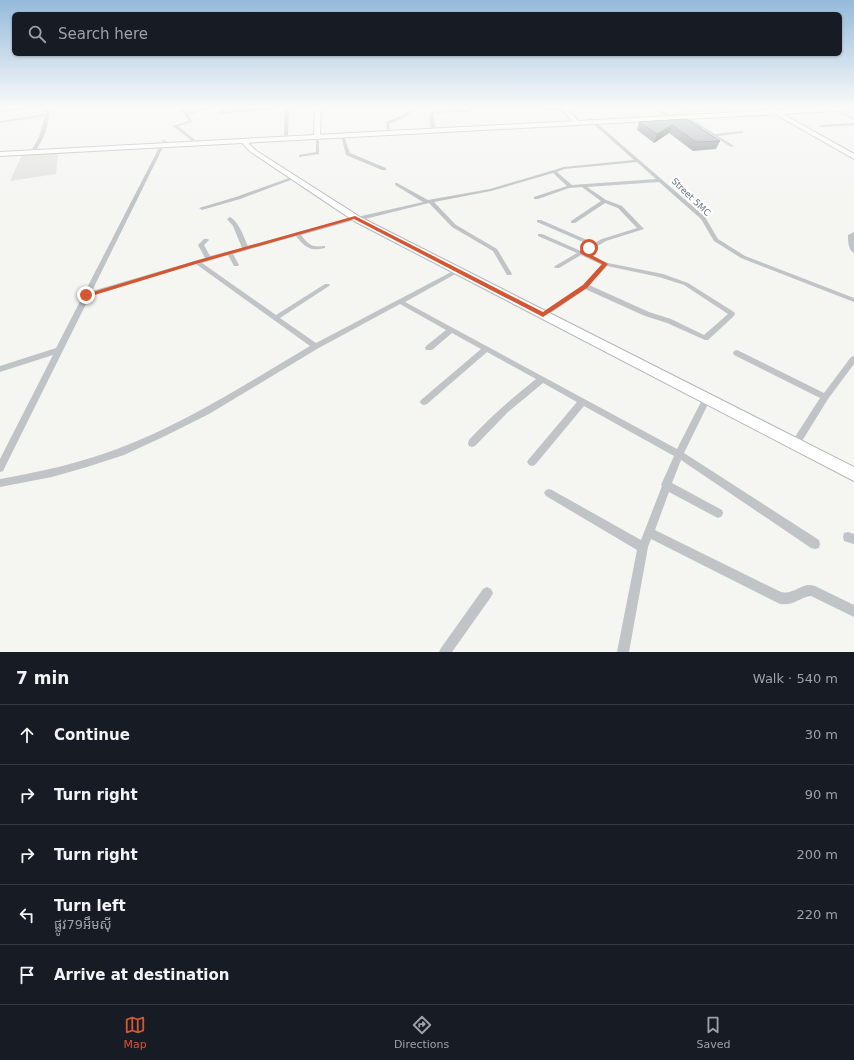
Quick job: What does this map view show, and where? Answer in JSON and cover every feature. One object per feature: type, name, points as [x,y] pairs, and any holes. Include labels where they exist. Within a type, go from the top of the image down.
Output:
[{"type":"main road","points":[[163,143],[259,136]]},
{"type":"main road","points":[[0,150],[34,150],[163,143],[246,141],[300,136]]},
{"type":"main road","points":[[0,154],[34,150]]},
{"type":"street","points":[[34,150],[40,136]]},
{"type":"street","points":[[188,136],[193,140]]},
{"type":"street","points":[[301,156],[318,153],[317,136]]},
{"type":"street","points":[[342,136],[348,154],[384,169]]},
{"type":"street","name":"Street 5MC","points":[[610,136],[703,218],[716,240],[734,252],[754,261],[854,300]]},
{"type":"street","points":[[716,136],[732,146]]},
{"type":"street","points":[[818,136],[854,157]]},
{"type":"street","points":[[246,141],[246,144],[253,151],[356,218],[854,474]]},
{"type":"street","points":[[0,468],[163,143]]},
{"type":"street","points":[[86,295],[246,248],[356,218],[491,190],[574,166],[638,160]]},
{"type":"street","points":[[555,172],[571,187]]},
{"type":"street","points":[[202,208],[238,198],[294,178]]},
{"type":"street","points":[[536,198],[571,187],[660,180]]},
{"type":"street","points":[[397,184],[430,202],[454,226],[495,250],[509,274]]},
{"type":"street","points":[[557,267],[614,235],[642,229],[620,207],[604,201],[583,186]]},
{"type":"street","points":[[573,222],[604,201]]},
{"type":"street","points":[[230,220],[236,226],[246,248]]},
{"type":"street","points":[[539,221],[594,245]]},
{"type":"street","points":[[297,234],[311,248],[315,249],[323,247]]},
{"type":"street","points":[[854,234],[851,235],[850,243],[854,251]]},
{"type":"street","points":[[540,235],[582,252],[606,264],[661,275],[686,284],[732,314],[705,338],[669,321],[647,314],[585,286]]},
{"type":"street","points":[[206,240],[201,245],[209,259]]},
{"type":"street","points":[[230,253],[236,264]]},
{"type":"street","points":[[197,262],[316,347]]},
{"type":"street","points":[[543,315],[585,286],[606,264]]},
{"type":"street","points":[[0,483],[46,475],[103,458],[136,446],[171,430],[221,403],[316,347],[457,271]]},
{"type":"street","points":[[276,318],[327,286]]},
{"type":"street","points":[[401,302],[486,350],[679,454],[814,544]]},
{"type":"street","points":[[429,348],[451,330]]},
{"type":"street","points":[[0,369],[59,350]]},
{"type":"street","points":[[424,402],[486,350]]},
{"type":"street","points":[[737,353],[825,397]]},
{"type":"street","points":[[796,443],[825,397],[854,359]]},
{"type":"street","points":[[472,443],[489,423],[517,397],[541,380]]},
{"type":"street","points":[[623,652],[643,547],[679,454],[707,398]]},
{"type":"street","points":[[532,462],[582,402]]},
{"type":"street","points":[[666,485],[718,514]]},
{"type":"street","points":[[548,492],[643,547]]},
{"type":"street","points":[[648,532],[780,598],[787,600],[795,598],[799,593],[811,590],[854,611]]},
{"type":"street","points":[[445,652],[487,592]]},
{"type":"shaded area","points":[[58,153],[56,174],[10,181],[22,155]]},
{"type":"building","points":[[688,136],[713,136],[720,141],[696,142]]},
{"type":"route","points":[[86,295],[355,218],[543,315],[593,280],[606,264],[582,252],[589,248]]}]
